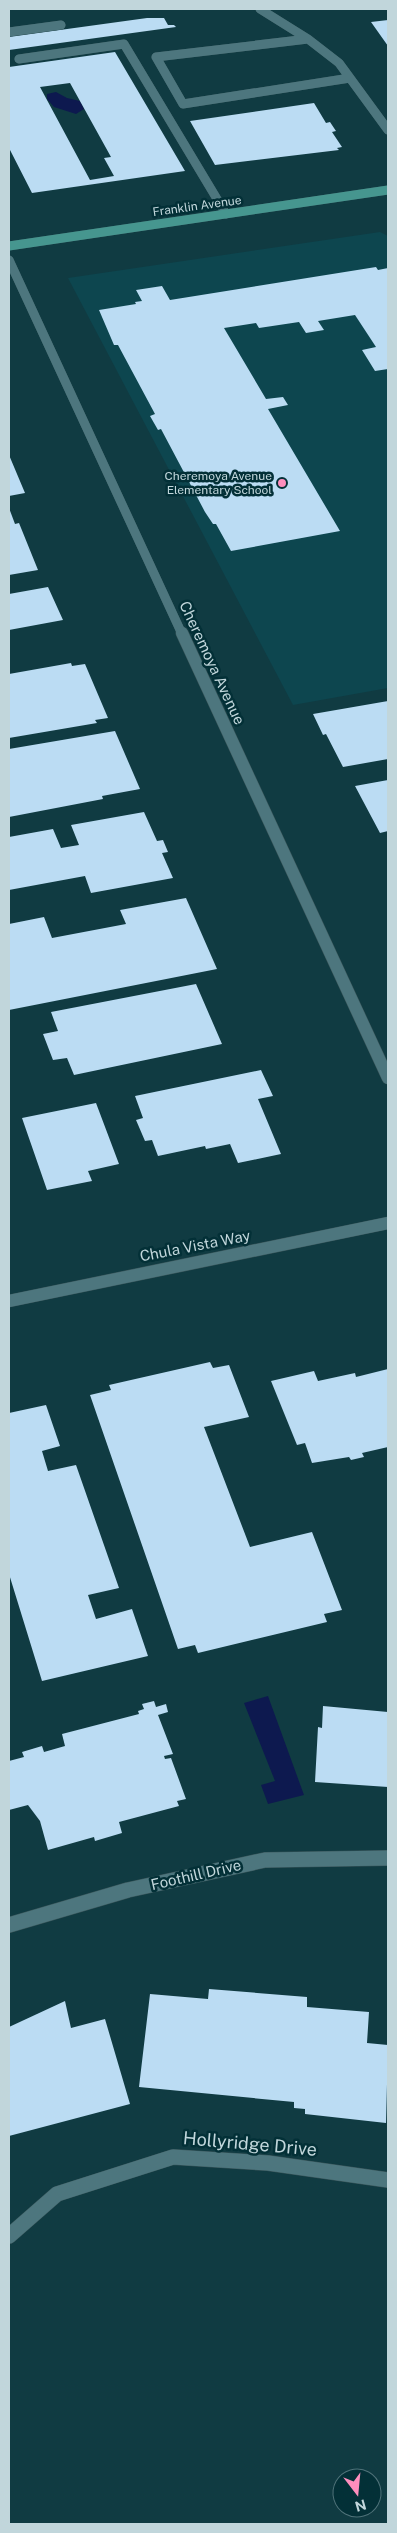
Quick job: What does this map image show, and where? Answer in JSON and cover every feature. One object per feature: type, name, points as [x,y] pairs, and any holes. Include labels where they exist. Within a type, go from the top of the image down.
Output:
[{"type":"main road","name":"Franklin Avenue","points":[[9,246],[388,190]]},
{"type":"street","points":[[260,9],[308,39],[339,63],[388,130]]},
{"type":"street","points":[[9,32],[61,25]]},
{"type":"street","points":[[308,39],[156,57],[183,104],[350,78]]},
{"type":"street","points":[[19,59],[124,44],[226,214]]},
{"type":"street","name":"Cheremoya Avenue","points":[[9,260],[388,1078]]},
{"type":"street","name":"Chula Vista Way","points":[[9,1300],[388,1224]]},
{"type":"street","name":"Foothill Drive","points":[[9,1925],[128,1890],[265,1860],[388,1858]]},
{"type":"street","name":"Hollyridge Drive","points":[[9,2236],[57,2194],[173,2157],[268,2163],[388,2180]]},
{"type":"shaded area","points":[[56,92],[67,98],[80,101],[84,109],[76,114],[54,107],[47,99],[47,94]]},
{"type":"shaded area","name":"Cheremoya Avenue Elementary School","points":[[380,232],[388,236],[388,688],[293,705],[68,278]]},
{"type":"shaded area","points":[[268,1696],[304,1795],[268,1804],[261,1785],[275,1781],[244,1703]]},
{"type":"building","points":[[147,18],[164,18],[168,25],[176,27],[9,50],[9,37]]},
{"type":"building","points":[[388,20],[388,46],[371,22]]},
{"type":"building","points":[[115,52],[185,171],[32,193],[9,148],[9,67]],"holes":[[[70,83],[111,157],[104,158],[114,176],[90,180],[40,87]]]},
{"type":"building","points":[[314,103],[326,123],[330,122],[336,131],[332,132],[342,147],[337,148],[339,150],[215,165],[190,121]]},
{"type":"building","points":[[376,267],[378,270],[388,268],[388,369],[375,371],[362,350],[376,347],[355,315],[318,321],[324,330],[306,333],[299,322],[259,328],[256,323],[224,328],[266,399],[283,397],[288,405],[268,409],[340,531],[231,551],[216,524],[213,524],[205,512],[161,429],[158,430],[150,416],[155,414],[118,345],[114,345],[99,310],[136,304],[135,302],[142,301],[136,290],[162,286],[170,300]]},
{"type":"building","points":[[9,455],[25,493],[9,496]]},
{"type":"building","points":[[9,508],[15,524],[19,523],[38,570],[9,575]]},
{"type":"building","points":[[48,587],[63,620],[9,630],[9,594]]},
{"type":"building","points":[[71,663],[72,666],[85,664],[108,718],[95,720],[97,723],[9,738],[9,674]]},
{"type":"building","points":[[388,701],[388,759],[343,767],[326,734],[323,735],[313,714]]},
{"type":"building","points":[[115,731],[140,789],[102,796],[103,799],[9,817],[9,749]]},
{"type":"building","points":[[388,780],[388,831],[380,833],[355,786]]},
{"type":"building","points":[[144,812],[157,841],[163,840],[168,852],[162,853],[173,878],[91,893],[85,876],[9,890],[9,837],[53,829],[61,848],[79,845],[71,825]]},
{"type":"building","points":[[186,898],[217,969],[9,1010],[9,924],[44,917],[52,938],[126,924],[120,910]]},
{"type":"building","points":[[196,984],[222,1044],[74,1075],[67,1058],[53,1060],[43,1034],[58,1031],[51,1012]]},
{"type":"building","points":[[261,1070],[273,1096],[258,1099],[281,1154],[238,1163],[230,1144],[206,1149],[205,1146],[158,1156],[152,1140],[145,1141],[136,1120],[143,1118],[135,1096]]},
{"type":"building","points":[[96,1103],[119,1164],[88,1171],[92,1181],[47,1190],[22,1118]]},
{"type":"building","points":[[210,1362],[213,1368],[229,1365],[249,1417],[204,1427],[250,1547],[312,1532],[342,1610],[324,1614],[327,1622],[198,1653],[195,1645],[178,1649],[90,1395],[111,1390],[109,1385]]},
{"type":"building","points":[[388,1369],[388,1447],[362,1453],[364,1457],[351,1460],[349,1457],[312,1463],[305,1443],[297,1445],[271,1381],[314,1371],[318,1381],[355,1373],[356,1377]]},
{"type":"building","points":[[46,1405],[60,1446],[42,1451],[48,1471],[76,1465],[119,1588],[88,1595],[96,1619],[132,1609],[148,1656],[42,1681],[9,1574],[9,1413]]},
{"type":"building","points":[[154,1701],[156,1707],[166,1704],[168,1712],[158,1715],[173,1754],[164,1756],[165,1759],[171,1758],[186,1799],[177,1801],[179,1806],[119,1822],[122,1833],[95,1841],[94,1837],[48,1850],[40,1821],[28,1805],[9,1810],[9,1761],[24,1757],[22,1752],[42,1746],[44,1752],[65,1746],[62,1734],[139,1714],[138,1711],[144,1709],[142,1704]]},
{"type":"building","points":[[323,1706],[388,1712],[388,1787],[315,1782],[318,1727],[322,1728]]},
{"type":"building","points":[[209,1989],[307,1997],[307,2007],[369,2012],[367,2043],[388,2045],[386,2123],[305,2114],[305,2109],[294,2108],[294,2102],[139,2087],[150,1994],[208,1999]]},
{"type":"building","points":[[65,2001],[71,2028],[105,2019],[130,2104],[9,2136],[9,2027]]},
{"type":"place","name":"Cheremoya Avenue Elementary School","points":[[282,483]]}]
